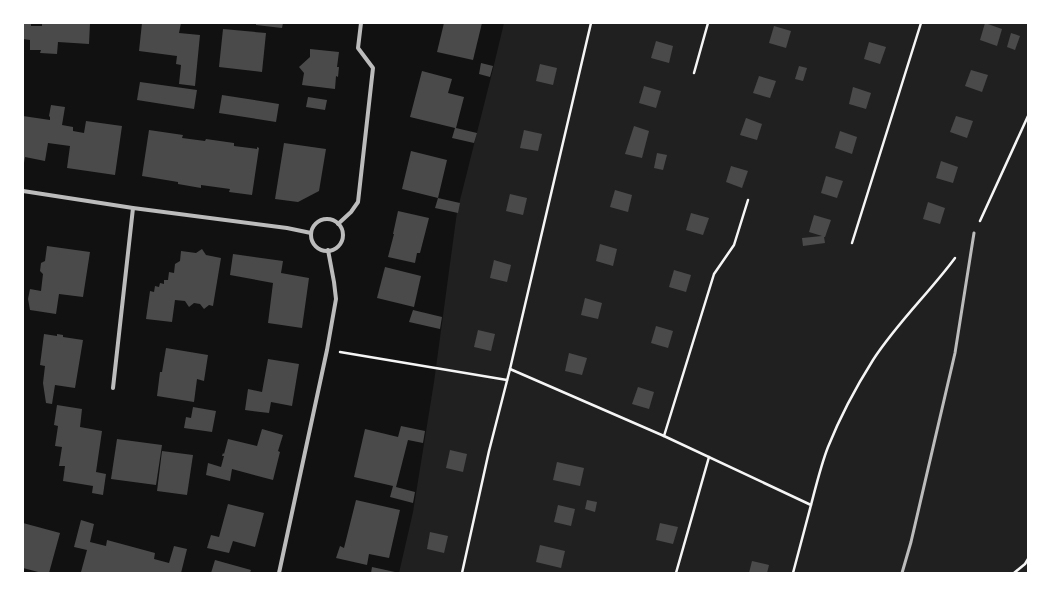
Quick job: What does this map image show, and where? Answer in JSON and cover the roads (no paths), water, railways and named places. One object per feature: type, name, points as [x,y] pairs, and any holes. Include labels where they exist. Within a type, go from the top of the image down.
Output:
[{"type":"street","points":[[338,224],[351,212],[358,202],[373,68],[358,48],[360,23]]},
{"type":"street","points":[[23,191],[134,208],[287,228],[311,233]]},
{"type":"street","points":[[113,388],[134,208]]},
{"type":"street","points":[[323,219],[332,220],[338,224],[342,234],[341,241],[336,248],[324,250],[316,247],[312,240],[311,233],[315,224],[323,219]]},
{"type":"street","points":[[279,573],[327,350],[336,299],[328,250]]},
{"type":"lane","points":[[902,573],[911,542],[955,353],[974,233]]}]
